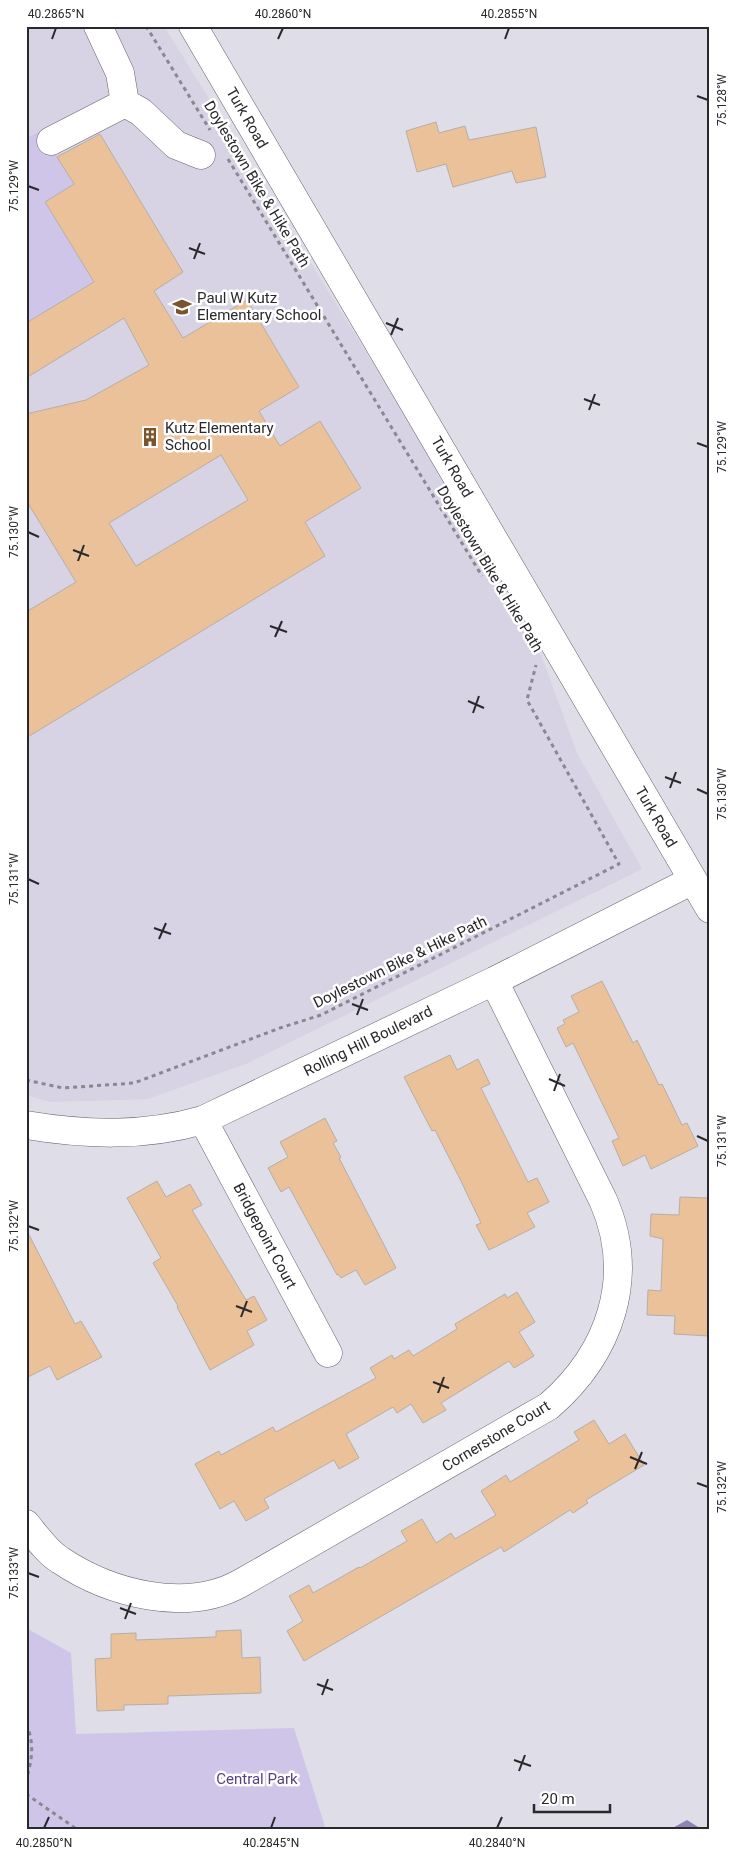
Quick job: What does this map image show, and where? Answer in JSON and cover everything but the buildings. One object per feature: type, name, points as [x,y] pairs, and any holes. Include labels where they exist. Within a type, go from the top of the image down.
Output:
[{"type":"street","points":[[98,26],[120,73],[125,103]]},
{"type":"street","name":"Turk Road","points":[[194,26],[710,908]]},
{"type":"street","points":[[51,141],[125,103]]},
{"type":"street","points":[[125,103],[141,112],[176,145],[214,149]]},
{"type":"street","name":"Rolling Hill Boulevard","points":[[26,1125],[88,1133],[127,1134],[162,1129],[202,1120],[494,981],[693,880]]},
{"type":"street","name":"Cornerstone Court","points":[[26,1524],[59,1560],[114,1588],[168,1597],[212,1594],[236,1586],[549,1406],[576,1380],[602,1336],[615,1296],[618,1253],[615,1231],[603,1200],[494,981]]},
{"type":"street","name":"Bridgepoint Court","points":[[202,1120],[328,1353]]},
{"type":"path","name":"Doylestown Bike & Hike Path","points":[[146,26],[214,149],[486,584]]},
{"type":"path","name":"Doylestown Bike & Hike Path","points":[[26,1080],[63,1088],[134,1083],[280,1028],[321,1015],[620,864],[527,700],[536,666],[531,657]]},
{"type":"path","points":[[26,1724],[32,1737],[32,1754],[26,1780]]},
{"type":"path","points":[[26,1794],[78,1830]]},
{"type":"shaded area","name":"Paul W Kutz Elementary School","points":[[26,26],[164,26],[513,589],[538,647],[577,753],[642,869],[248,1063],[148,1099],[50,1102],[26,1095]]},
{"type":"shaded area","points":[[687,1820],[703,1830],[669,1830]]},
{"type":"green space","points":[[45,128],[57,157],[74,184],[45,202],[94,282],[26,323],[26,139]]},
{"type":"green space","name":"Central Park","points":[[26,1628],[71,1653],[76,1734],[294,1728],[326,1830],[26,1830]]},
{"type":"place","name":"Paul W Kutz Elementary School","points":[[182,307]]},
{"type":"place","name":"Kutz Elementary School","points":[[150,437]]}]
